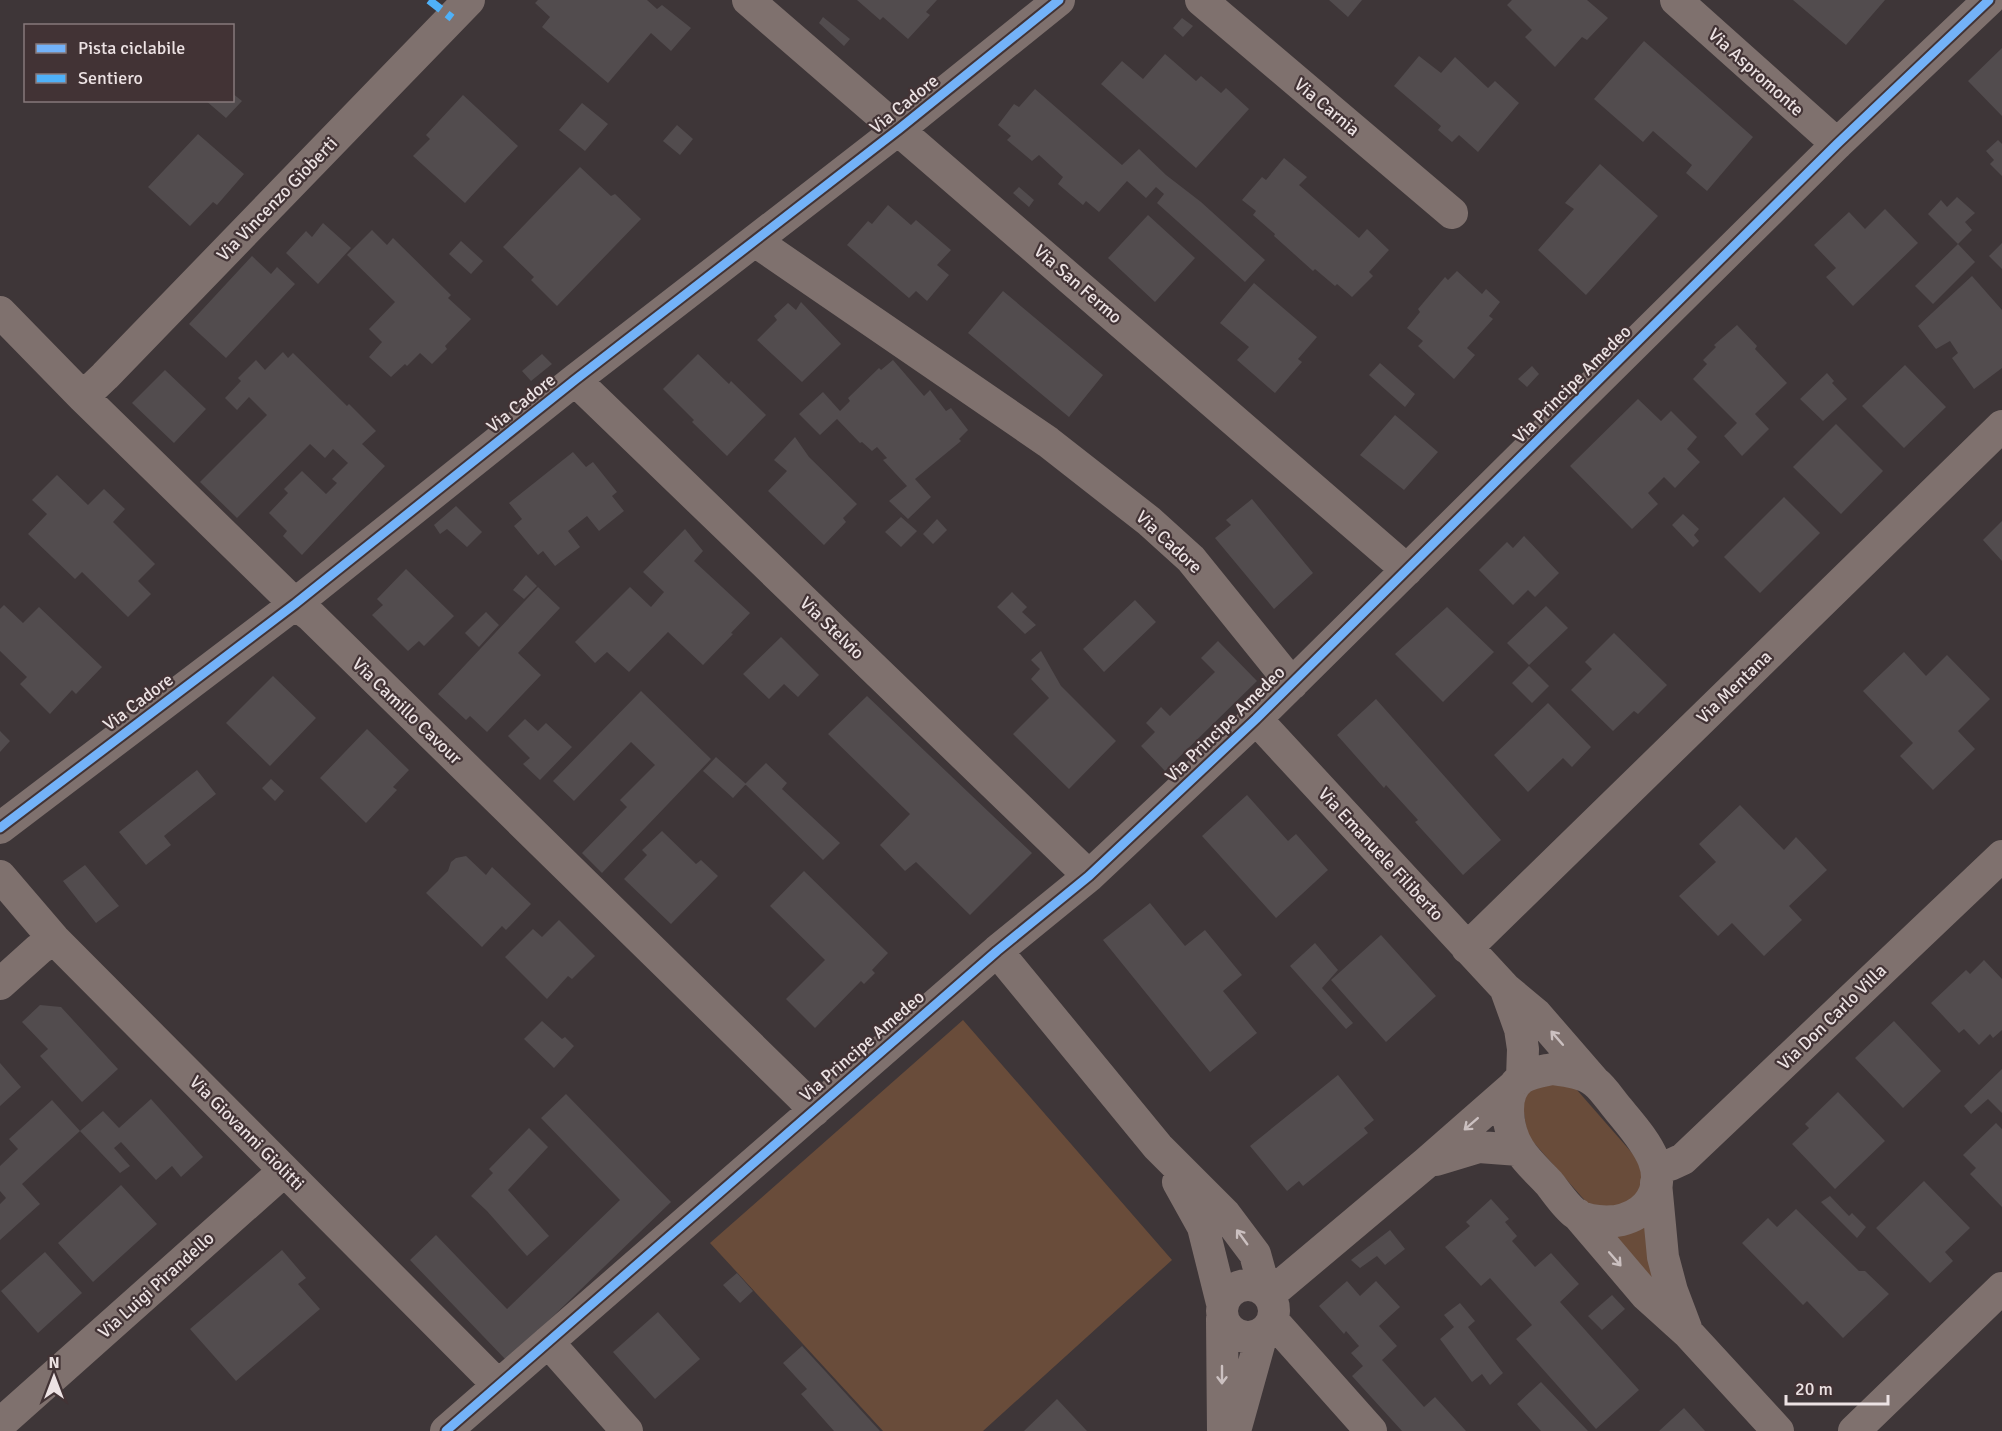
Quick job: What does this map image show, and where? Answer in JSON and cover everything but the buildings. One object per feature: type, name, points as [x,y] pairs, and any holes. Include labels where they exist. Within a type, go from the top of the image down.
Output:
[{"type":"street","name":"Via Vincenzo Gioberti","points":[[83,397],[469,0]]},
{"type":"street","name":"Via San Fermo","points":[[748,0],[1407,570]]},
{"type":"street","name":"Via Cadore","points":[[0,828],[295,604],[575,380],[899,129],[1059,0]]},
{"type":"street","name":"Via Carnia","points":[[1202,0],[1452,213]]},
{"type":"street","name":"Via Aspromonte","points":[[1676,0],[1837,144]]},
{"type":"street","name":"Via Principe Amedeo","points":[[446,1431],[997,951],[1089,876],[1292,684],[1837,144],[1989,0]]},
{"type":"street","name":"Via Cadore","points":[[756,241],[1048,442],[1149,521],[1191,559],[1292,684]]},
{"type":"street","name":"Via Camillo Cavour","points":[[0,312],[83,397],[295,604],[311,616],[814,1111]]},
{"type":"street","name":"Via Stelvio","points":[[575,380],[1089,876]]},
{"type":"street","name":"Via Mentana","points":[[1467,948],[2002,426]]},
{"type":"street","name":"Via Emanuele Filiberto","points":[[1256,719],[1467,948],[1506,989],[1536,1014],[1595,1082]]},
{"type":"street","name":"Via Don Carlo Villa","points":[[1656,1174],[1683,1159],[2002,856]]},
{"type":"street","name":"Via Giovanni Giolitti","points":[[0,876],[54,939],[498,1385]]},
{"type":"street","points":[[0,984],[39,949],[54,939]]},
{"type":"street","points":[[997,951],[1158,1147],[1225,1214],[1255,1254],[1267,1310],[1235,1431]]},
{"type":"street","points":[[1506,989],[1520,1029],[1523,1049],[1518,1082],[1509,1097],[1508,1106],[1509,1122],[1519,1150],[1646,1295],[1687,1332],[1778,1431]]},
{"type":"street","points":[[1371,1431],[1267,1310],[1253,1284],[1240,1285],[1228,1292],[1222,1311],[1231,1332],[1246,1338],[1267,1310],[1426,1163],[1518,1082],[1552,1069],[1580,1074],[1595,1082],[1648,1146],[1656,1174],[1663,1257],[1687,1332]]},
{"type":"street","points":[[1158,1147],[1203,1227],[1214,1266],[1222,1311],[1222,1431]]},
{"type":"street","points":[[1426,1163],[1479,1148],[1519,1150]]},
{"type":"street","name":"Via Luigi Pirandello","points":[[0,1424],[284,1171]]},
{"type":"street","points":[[1576,1214],[1606,1222],[1625,1220],[1641,1211],[1651,1200],[1656,1174]]},
{"type":"street","points":[[1854,1431],[2002,1288]]},
{"type":"street","points":[[548,1342],[627,1431]]},
{"type":"shaded area","points":[[963,1020],[1172,1260],[983,1431],[883,1431],[710,1243]]},
{"type":"shaded area","points":[[1567,1082],[1577,1090],[1640,1162],[1644,1174],[1638,1198],[1615,1211],[1588,1204],[1527,1135],[1522,1098],[1529,1089]]},
{"type":"shaded area","points":[[1648,1224],[1658,1286],[1600,1231]]},
{"type":"marked path","points":[[429,0],[452,18]]},
{"type":"cycle path","points":[[0,828],[295,604],[575,380],[899,129],[1059,0]]},
{"type":"cycle path","points":[[446,1431],[997,951],[1089,876],[1256,719],[1837,144],[1989,0]]}]
